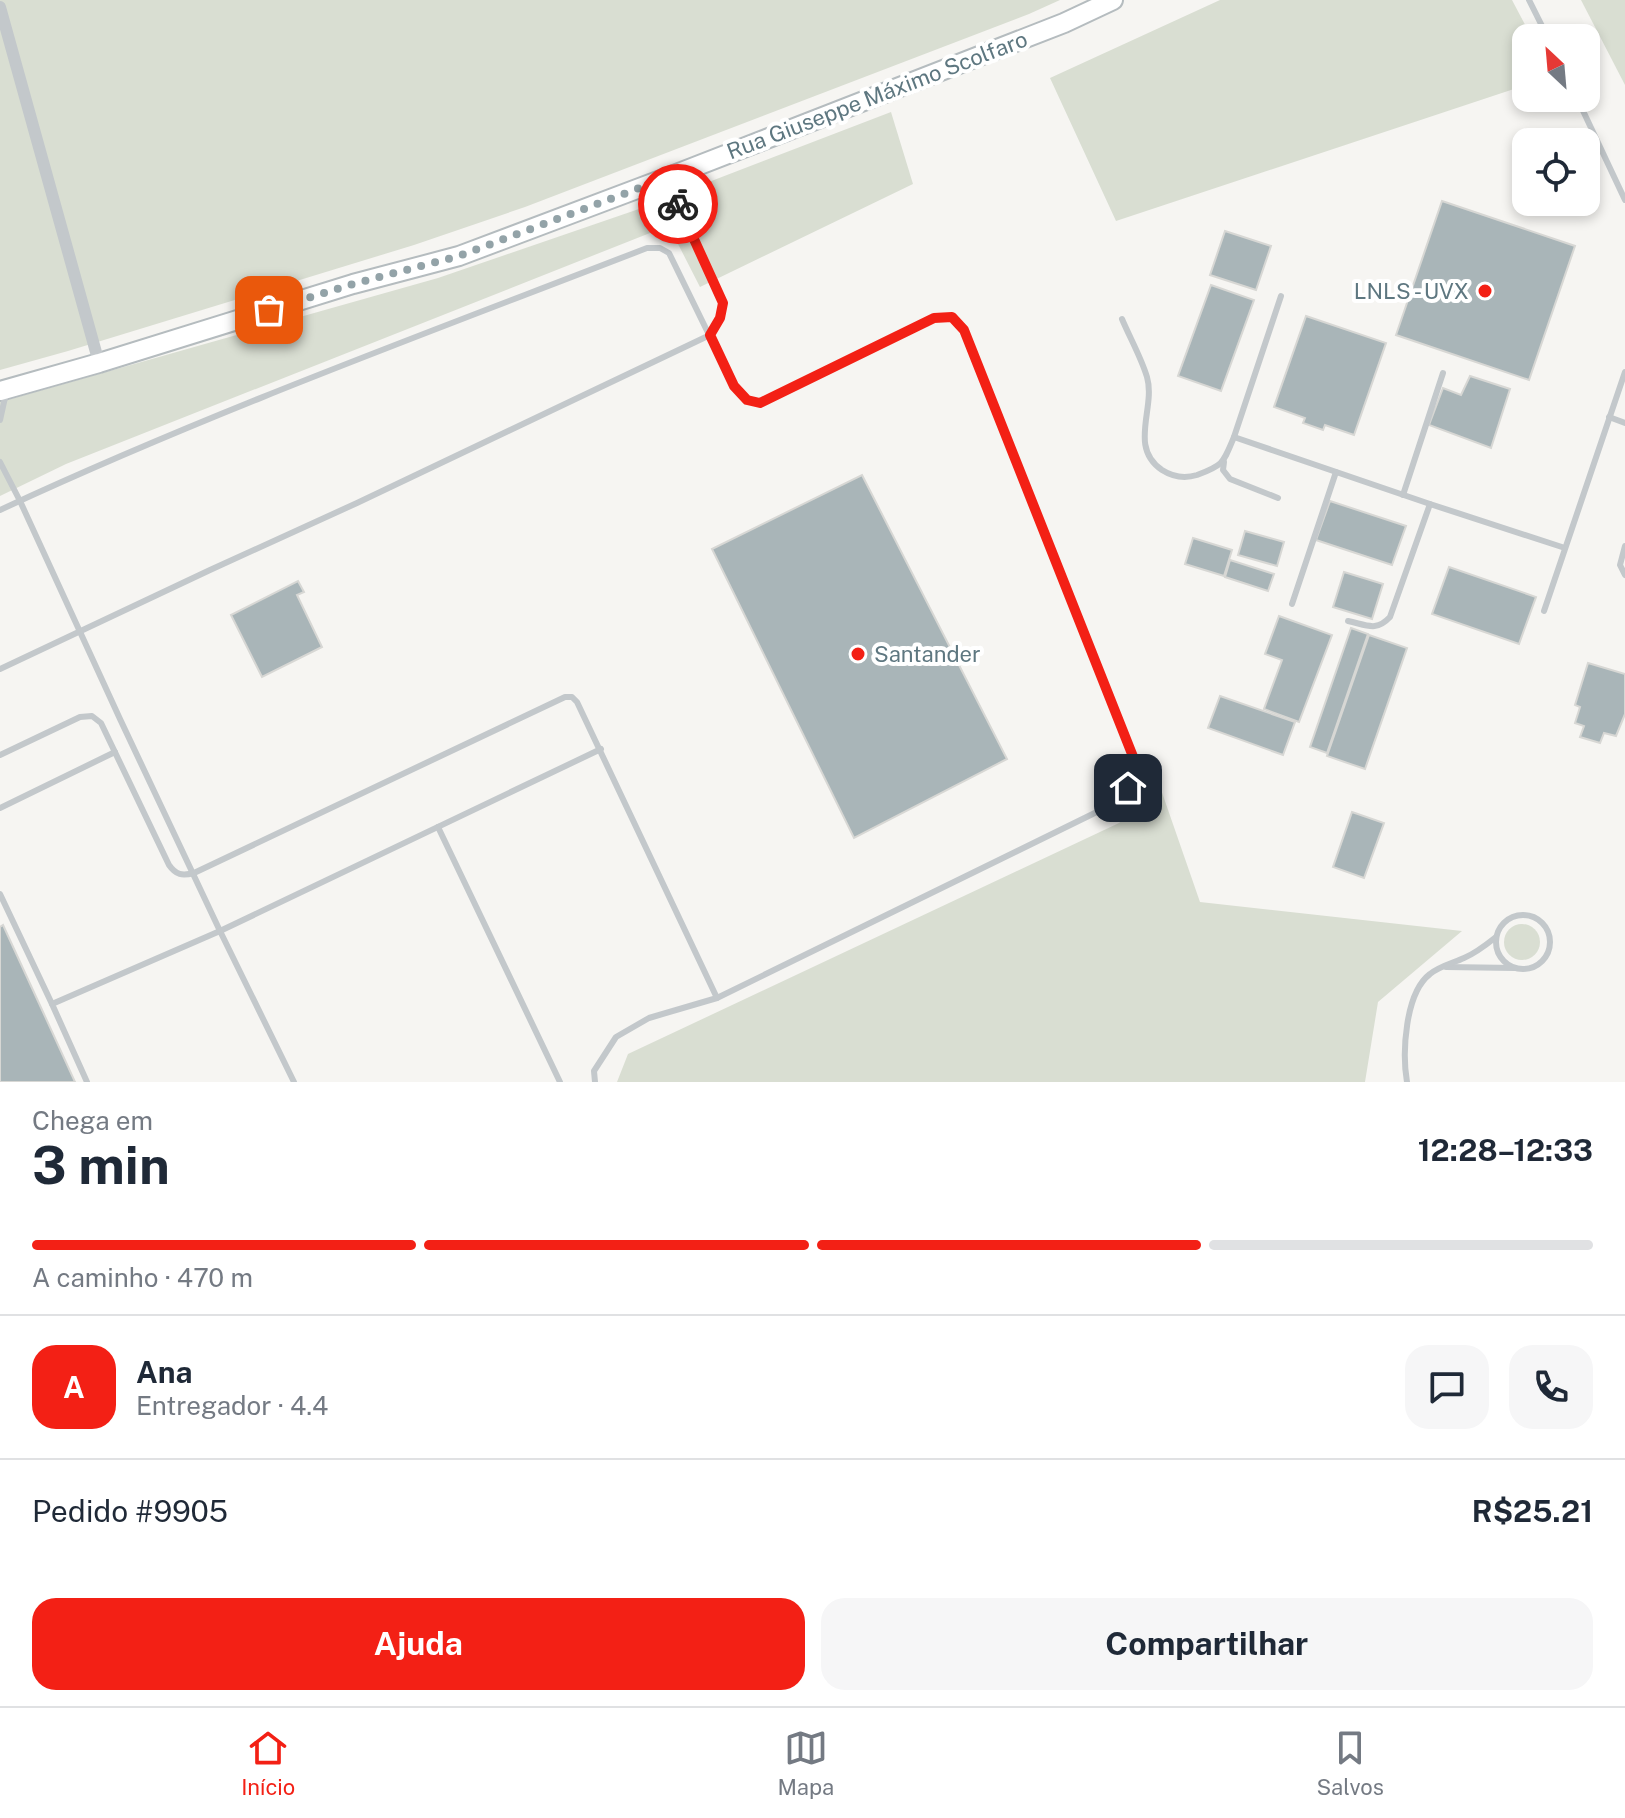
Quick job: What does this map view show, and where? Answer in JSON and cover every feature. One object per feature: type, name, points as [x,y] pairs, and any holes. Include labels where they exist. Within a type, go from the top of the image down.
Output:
[{"type":"main road","name":"Rua Giuseppe Máximo Scolfaro","points":[[4,390],[353,284],[459,256],[1064,23],[1113,0]]},
{"type":"street","points":[[0,7],[99,363]]},
{"type":"lane","points":[[1529,0],[1541,24]]},
{"type":"lane","points":[[1584,112],[1625,200]]},
{"type":"lane","points":[[0,669],[710,335],[720,318],[723,303],[666,178]]},
{"type":"lane","points":[[0,510],[181,430],[647,248],[660,248],[669,253],[734,386],[747,400],[760,403],[934,318],[952,317],[964,330],[1134,759],[1128,788],[1109,806],[717,998],[649,1018],[616,1037],[594,1071],[595,1082]]},
{"type":"lane","points":[[1278,498],[1230,479],[1223,470],[1281,296]]},
{"type":"lane","points":[[1122,319],[1147,376],[1145,449],[1158,467],[1172,476],[1190,477],[1224,462]]},
{"type":"lane","points":[[1544,611],[1625,372]]},
{"type":"lane","points":[[1403,495],[1443,373]]},
{"type":"lane","points":[[0,420],[4,390]]},
{"type":"lane","points":[[1609,417],[1625,423]]},
{"type":"lane","points":[[1234,437],[1565,548]]},
{"type":"lane","points":[[0,462],[294,1082]]},
{"type":"lane","points":[[1292,604],[1336,472]]},
{"type":"lane","points":[[1348,621],[1375,627],[1383,625],[1390,617],[1430,504]]},
{"type":"lane","points":[[1625,546],[1620,565],[1625,575]]},
{"type":"lane","points":[[0,755],[80,717],[92,716],[101,723],[169,865],[175,873],[184,875],[194,873],[565,697],[572,697],[601,749],[717,998]]},
{"type":"lane","points":[[52,1004],[220,931],[601,749]]},
{"type":"lane","points":[[0,808],[115,752]]},
{"type":"lane","points":[[438,827],[560,1082]]},
{"type":"lane","points":[[0,894],[87,1082]]},
{"type":"lane","points":[[1442,967],[1525,969],[1534,966],[1542,961],[1550,944],[1546,927],[1531,916],[1513,916],[1499,928],[1496,937],[1497,952],[1507,964],[1516,968]]},
{"type":"lane","points":[[1407,1082],[1404,1067],[1410,1005],[1418,986],[1430,974],[1477,952],[1496,937]]},
{"type":"shaded area","points":[[0,0],[1060,0],[525,207],[414,245],[0,370]]},
{"type":"shaded area","points":[[1220,0],[1512,0],[1525,24],[1512,24],[1512,90],[1116,221],[1050,78]]},
{"type":"shaded area","points":[[1581,0],[1625,0],[1625,85],[1600,37],[1600,24],[1593,24]]},
{"type":"shaded area","points":[[891,112],[913,184],[700,287],[677,242],[650,233],[66,464],[0,496],[0,402],[438,278],[636,210]]},
{"type":"shaded area","points":[[1149,755],[1200,902],[1462,931],[1378,1002],[1365,1082],[617,1082],[628,1054],[1119,823],[1145,798]]},
{"type":"shaded area","points":[[1522,924],[1535,929],[1540,942],[1535,955],[1522,960],[1509,955],[1504,942],[1509,929]]},
{"type":"building","name":"LNLS - UVX","points":[[1442,201],[1575,246],[1529,380],[1396,335]]},
{"type":"building","points":[[1225,231],[1271,246],[1256,290],[1210,275]]},
{"type":"building","points":[[1211,285],[1254,300],[1221,391],[1178,376]]},
{"type":"building","points":[[1306,316],[1386,343],[1354,435],[1325,425],[1323,430],[1303,423],[1305,418],[1274,407]]},
{"type":"building","points":[[1470,376],[1510,389],[1491,448],[1429,425],[1443,388],[1461,395]]},
{"type":"building","name":"Santander","points":[[862,475],[1007,759],[854,838],[712,549]]},
{"type":"building","points":[[1330,501],[1406,526],[1392,565],[1316,540]]},
{"type":"building","points":[[1245,531],[1284,542],[1277,566],[1238,555]]},
{"type":"building","points":[[1193,538],[1232,550],[1224,576],[1185,564]]},
{"type":"building","points":[[1230,560],[1274,574],[1268,591],[1225,577]]},
{"type":"building","points":[[1449,567],[1536,597],[1519,644],[1432,614]]},
{"type":"building","points":[[1344,572],[1383,584],[1372,619],[1333,607]]},
{"type":"building","points":[[298,581],[304,592],[297,595],[322,647],[262,677],[231,615]]},
{"type":"building","points":[[1279,616],[1332,635],[1299,722],[1264,709],[1282,660],[1265,654]]},
{"type":"building","points":[[1351,628],[1368,634],[1327,753],[1310,747]]},
{"type":"building","points":[[1369,635],[1407,648],[1365,769],[1327,756]]},
{"type":"building","points":[[1588,663],[1625,674],[1625,714],[1616,736],[1604,733],[1600,743],[1580,737],[1584,726],[1575,723],[1580,707],[1575,705]]},
{"type":"building","points":[[1220,696],[1295,722],[1283,755],[1208,728]]},
{"type":"building","points":[[1352,812],[1384,823],[1364,878],[1333,867]]},
{"type":"building","points":[[3,925],[75,1082],[0,1082],[0,927]]},
{"type":"way so far","points":[[269,310],[459,256],[666,178],[678,204]]},
{"type":"place","name":"LNLS - UVX","points":[[1485,291]]},
{"type":"place","name":"Santander","points":[[858,654]]},
{"type":"route","points":[[678,204],[723,303],[720,318],[710,335],[734,386],[747,400],[760,403],[934,318],[952,317],[964,330],[1134,759],[1128,788]]}]
